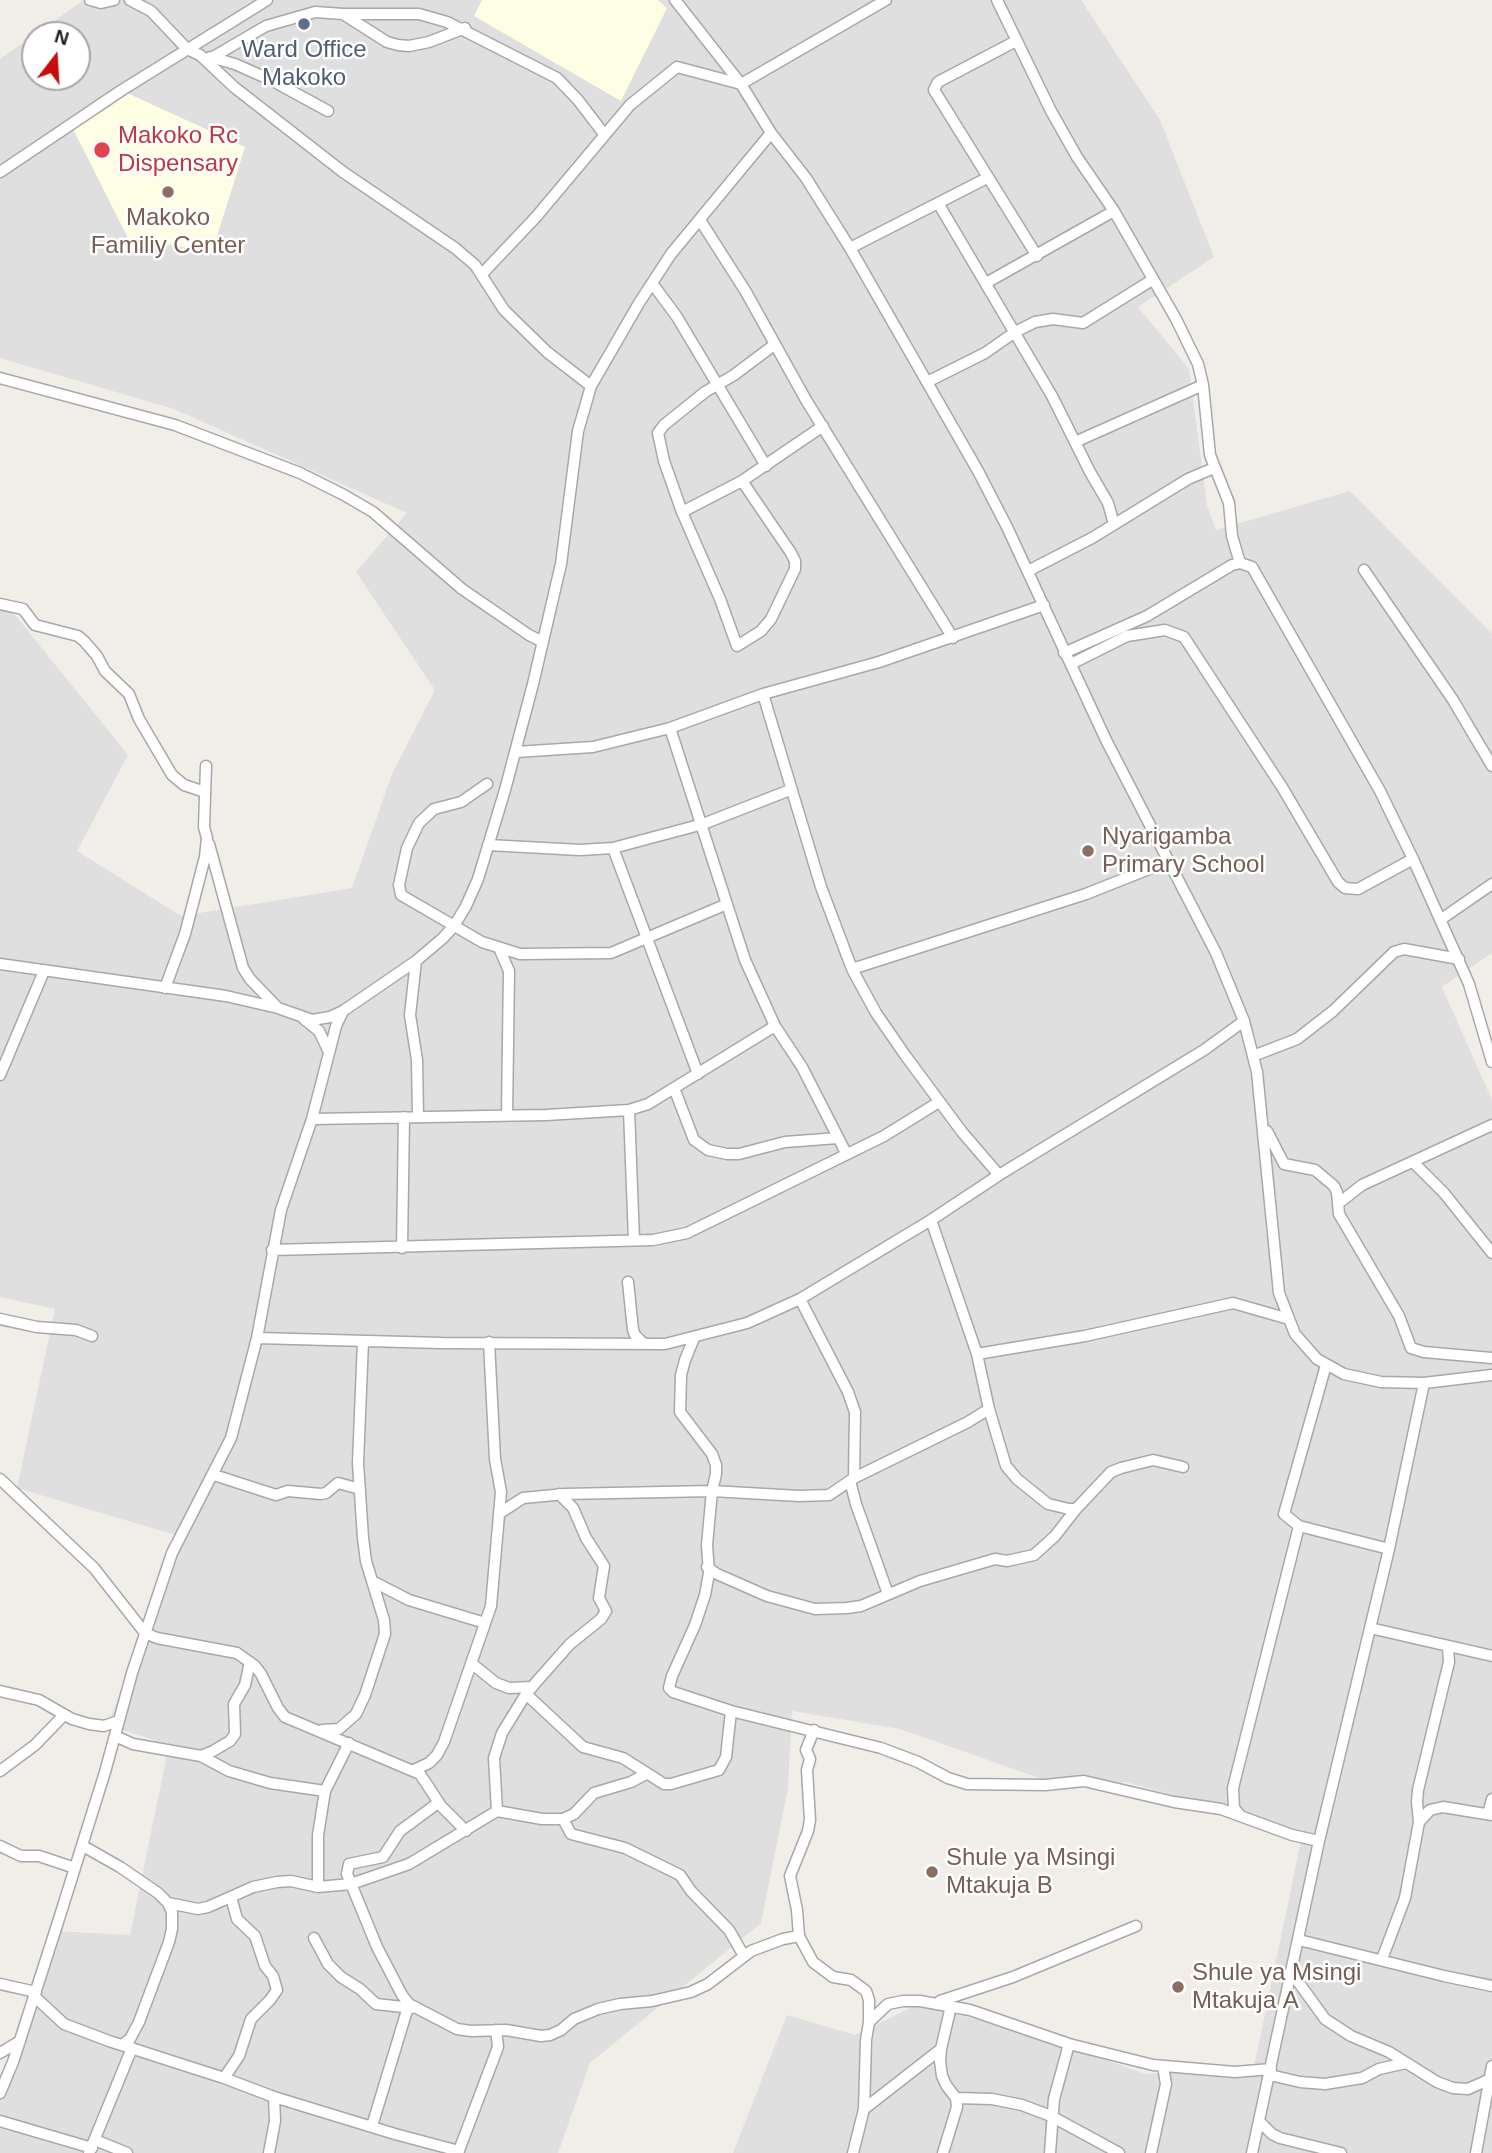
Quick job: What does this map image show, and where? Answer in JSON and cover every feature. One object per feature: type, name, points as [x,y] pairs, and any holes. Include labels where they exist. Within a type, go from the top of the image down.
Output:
[{"type":"street","points":[[90,0],[96,3],[114,0]]},
{"type":"street","points":[[130,0],[151,11]]},
{"type":"street","points":[[141,0],[187,50],[213,57],[273,81],[328,111]]},
{"type":"street","points":[[0,172],[122,90],[267,0]]},
{"type":"street","points":[[675,0],[741,85],[771,133],[806,178],[850,248],[978,471],[1028,570],[1106,740],[1216,953],[1244,1021],[1253,1056],[1263,1124],[1279,1293],[1295,1334],[1308,1352],[1326,1366],[1344,1374],[1381,1382],[1424,1383],[1492,1375]]},
{"type":"street","points":[[482,274],[536,217],[604,134],[645,91],[677,68],[741,85],[886,0]]},
{"type":"street","points":[[997,0],[1051,111],[1077,157],[1114,211],[1198,364],[1203,385],[1207,440],[1214,468],[1229,503],[1232,536],[1240,563]]},
{"type":"street","points":[[213,57],[266,26],[316,12],[419,14],[464,28],[557,78],[604,134]]},
{"type":"street","points":[[342,14],[398,45],[429,42],[464,28]]},
{"type":"street","points":[[1016,41],[935,86],[936,95],[1037,256]]},
{"type":"street","points":[[200,55],[234,87],[343,172],[455,248],[482,274],[503,310],[547,352],[591,386]]},
{"type":"street","points":[[304,1019],[321,1020],[343,1011],[416,961],[454,926],[472,894],[516,752],[561,564],[578,430],[591,386],[671,254],[771,133]]},
{"type":"street","points":[[850,248],[987,178]]},
{"type":"street","points":[[938,203],[1015,332],[1108,503],[1114,524]]},
{"type":"street","points":[[986,283],[1114,211]]},
{"type":"street","points":[[700,220],[746,292],[822,426],[953,638]]},
{"type":"street","points":[[927,382],[985,353],[1015,332],[1045,319],[1083,323],[1152,280]]},
{"type":"street","points":[[652,283],[677,317],[766,466]]},
{"type":"street","points":[[742,481],[795,561],[791,580],[771,619],[750,640],[737,646],[720,598],[682,512],[664,461],[658,433],[673,417],[774,345]]},
{"type":"street","points":[[0,378],[174,425],[300,473],[373,512],[462,589],[542,642]]},
{"type":"street","points":[[1075,442],[1203,385]]},
{"type":"street","points":[[682,512],[742,481],[822,426]]},
{"type":"street","points":[[1028,570],[1092,538],[1188,479],[1214,468]]},
{"type":"street","points":[[1064,653],[1147,616],[1216,574],[1240,563],[1252,567],[1380,791],[1413,859],[1469,984],[1492,1062]]},
{"type":"street","points":[[1364,569],[1453,700],[1492,766]]},
{"type":"street","points":[[0,604],[23,609],[35,625],[78,636],[84,641],[105,671],[129,694],[139,719],[172,775],[184,785],[205,792]]},
{"type":"street","points":[[516,752],[593,747],[670,728],[763,694],[879,662],[1044,605]]},
{"type":"street","points":[[1071,664],[1127,636],[1165,630],[1184,636],[1275,775],[1338,883],[1345,888],[1358,889],[1413,859]]},
{"type":"street","points":[[763,694],[821,887],[852,970],[876,1013],[939,1102],[999,1175]]},
{"type":"street","points":[[670,728],[746,960],[775,1026],[802,1067],[846,1153]]},
{"type":"street","points":[[206,766],[204,827],[243,968],[278,1008]]},
{"type":"street","points":[[487,784],[461,802],[434,809],[419,823],[404,858],[398,885],[401,895],[500,950],[523,954],[611,953],[727,904]]},
{"type":"street","points":[[488,845],[580,850],[612,848],[703,824],[790,790]]},
{"type":"street","points":[[166,988],[200,880],[207,838]]},
{"type":"street","points":[[612,848],[698,1074]]},
{"type":"street","points":[[852,970],[1086,894],[1169,861]]},
{"type":"street","points":[[1440,920],[1492,884]]},
{"type":"street","points":[[500,950],[508,967],[507,1115]]},
{"type":"street","points":[[1253,1056],[1297,1039],[1333,1011],[1394,952],[1404,950],[1459,960]]},
{"type":"street","points":[[508,967],[515,958],[523,954]]},
{"type":"street","points":[[416,961],[410,1015],[417,1060],[418,1116]]},
{"type":"street","points":[[0,964],[226,996],[278,1008],[304,1019],[319,1031],[328,1050]]},
{"type":"street","points":[[0,1075],[44,971]]},
{"type":"street","points":[[0,2093],[20,2041],[83,1846],[118,1721],[172,1553],[214,1475],[233,1430],[257,1338],[281,1210],[312,1118],[328,1050],[343,1011]]},
{"type":"street","points":[[257,1338],[665,1344],[747,1323],[800,1299],[931,1220],[999,1175],[1204,1050],[1244,1021]]},
{"type":"street","points":[[312,1118],[629,1110],[648,1104],[775,1026]]},
{"type":"street","points":[[674,1088],[694,1140],[708,1150],[739,1154],[785,1142],[838,1138]]},
{"type":"street","points":[[272,1250],[653,1240],[687,1233],[884,1136],[939,1102]]},
{"type":"street","points":[[629,1110],[634,1240]]},
{"type":"street","points":[[402,1248],[404,1117]]},
{"type":"street","points":[[1263,1124],[1284,1164],[1315,1170],[1334,1186],[1339,1214],[1399,1316],[1411,1348],[1424,1353],[1492,1358]]},
{"type":"street","points":[[1339,1203],[1362,1185],[1492,1125]]},
{"type":"street","points":[[1413,1162],[1444,1193],[1492,1253]]},
{"type":"street","points":[[931,1220],[977,1354],[989,1409],[1006,1466],[1048,1504],[1076,1509]]},
{"type":"street","points":[[628,1282],[635,1335],[644,1344]]},
{"type":"street","points":[[800,1299],[848,1392],[855,1412],[852,1479],[888,1594]]},
{"type":"street","points":[[977,1354],[1085,1336],[1233,1303],[1289,1319]]},
{"type":"street","points":[[0,1319],[37,1327],[76,1330],[92,1336]]},
{"type":"street","points":[[694,1338],[681,1375],[680,1412],[712,1454],[716,1465],[707,1567],[709,1573],[705,1595],[669,1688],[673,1692],[731,1711],[881,1748],[967,1784],[1045,1785],[1084,1781],[1151,1798],[1240,1815],[1272,1828],[1319,1841]]},
{"type":"street","points":[[313,1728],[332,1731],[351,1720],[362,1703],[385,1634],[384,1620],[363,1538],[358,1463],[363,1341]]},
{"type":"street","points":[[414,1770],[429,1763],[437,1755],[485,1623],[493,1593],[501,1492],[495,1458],[489,1342]]},
{"type":"street","points":[[1326,1366],[1284,1509],[1285,1515],[1299,1526],[1389,1549]]},
{"type":"street","points":[[1252,2153],[1319,1841],[1389,1549],[1424,1383]]},
{"type":"street","points":[[500,1513],[523,1498],[559,1494],[712,1491],[821,1496],[835,1493],[852,1479],[989,1409]]},
{"type":"street","points":[[707,1567],[767,1597],[815,1609],[861,1606],[920,1581],[995,1559],[1007,1561],[1034,1555],[1055,1536],[1111,1472],[1153,1460],[1183,1467]]},
{"type":"street","points":[[214,1475],[276,1495],[288,1491],[321,1494],[338,1483],[360,1489]]},
{"type":"street","points":[[0,1479],[94,1568],[145,1633],[157,1638],[233,1651],[250,1662],[265,1681],[281,1713],[294,1721],[414,1770],[424,1779],[438,1803],[466,1831]]},
{"type":"street","points":[[497,1811],[494,1758],[502,1733],[529,1691],[570,1644],[601,1619],[606,1611],[599,1598],[604,1566],[586,1538],[573,1508],[559,1494]]},
{"type":"street","points":[[1240,1815],[1234,1808],[1233,1788],[1299,1526]]},
{"type":"street","points":[[372,1581],[409,1600],[485,1623]]},
{"type":"street","points":[[1370,1628],[1492,1656]]},
{"type":"street","points":[[1382,1959],[1405,1898],[1419,1822],[1418,1790],[1449,1662],[1448,1647]]},
{"type":"street","points":[[201,1756],[226,1744],[233,1737],[236,1729],[234,1704],[245,1685],[250,1662]]},
{"type":"street","points":[[471,1663],[496,1683],[529,1691],[583,1747],[623,1758],[657,1781],[671,1784],[719,1770],[726,1757],[731,1711]]},
{"type":"street","points":[[0,1691],[39,1700],[72,1719],[98,1726],[111,1725],[118,1721]]},
{"type":"street","points":[[0,1771],[35,1745],[64,1714]]},
{"type":"street","points":[[814,1730],[806,1752],[810,1759],[807,1770],[810,1815],[808,1831],[790,1876],[799,1936],[813,1962],[833,1977],[851,1980],[866,1991],[869,2000],[864,2109],[853,2153]]},
{"type":"street","points":[[115,1736],[133,1744],[201,1756],[229,1771],[270,1783],[325,1791]]},
{"type":"street","points":[[318,1887],[318,1835],[325,1791],[349,1743]]},
{"type":"street","points":[[168,1903],[198,1909],[220,1903],[253,1887],[277,1882],[291,1881],[318,1887],[351,1884],[409,1864],[497,1811],[542,1819],[563,1819],[574,1814],[594,1793],[631,1782],[646,1774]]},
{"type":"street","points":[[1419,1822],[1430,1810],[1443,1807],[1490,1815],[1492,1799]]},
{"type":"street","points":[[413,2009],[392,1978],[346,1868],[349,1864],[383,1857],[400,1831],[438,1803]]},
{"type":"street","points":[[563,1819],[571,1834],[625,1849],[680,1875],[691,1891],[729,1930],[744,1955]]},
{"type":"street","points":[[0,1846],[16,1854],[40,1856],[75,1868]]},
{"type":"street","points":[[83,1846],[158,1893],[168,1903],[173,1919],[169,1942],[130,2039],[92,2147]]},
{"type":"street","points":[[224,2078],[239,2056],[251,2019],[271,2000],[277,1990],[256,1936],[237,1919],[231,1897]]},
{"type":"street","points":[[934,2003],[1013,1977],[1136,1926]]},
{"type":"street","points":[[314,1938],[328,1964],[338,1975],[360,1989],[376,2004],[413,2009],[464,2031],[496,2030],[541,2036],[561,2030],[574,2019],[597,2009],[691,1992],[708,1984],[744,1955],[772,1942],[799,1936]]},
{"type":"street","points":[[1299,1940],[1492,1986]]},
{"type":"street","points":[[1291,1972],[1325,2019],[1351,2036],[1389,2052],[1437,2082],[1453,2088],[1468,2090],[1489,2080]]},
{"type":"street","points":[[0,1984],[35,1994],[64,2024],[274,2097],[458,2152],[498,2047],[496,2030]]},
{"type":"street","points":[[869,2022],[888,2004],[903,2001],[934,2003],[996,2018],[1111,2056],[1163,2066],[1270,2072],[1300,2082],[1325,2084],[1362,2078],[1379,2069],[1406,2063]]},
{"type":"street","points":[[943,2153],[954,2122],[956,2098],[942,2076],[940,2049],[951,2006]]},
{"type":"street","points":[[372,2126],[413,2009]]},
{"type":"street","points":[[0,2053],[20,2041]]},
{"type":"street","points":[[1050,2153],[1051,2116],[1057,2083],[1069,2044]]},
{"type":"street","points":[[864,2109],[940,2049]]},
{"type":"street","points":[[1151,2153],[1166,2084],[1163,2066]]},
{"type":"street","points":[[1476,2153],[1492,2066]]},
{"type":"street","points":[[269,2153],[275,2121],[274,2097]]},
{"type":"street","points":[[956,2098],[1006,2101],[1051,2116],[1119,2153]]},
{"type":"street","points":[[0,2121],[92,2147],[127,2153]]},
{"type":"street","points":[[1259,2121],[1280,2138],[1341,2153]]},
{"type":"shaded area","points":[[84,0],[1081,0],[1160,120],[1214,257],[1138,307],[1189,369],[1207,505],[1216,530],[1350,491],[1492,634],[1492,953],[1442,987],[1492,1100],[1492,2153],[733,2153],[787,2015],[855,2035],[916,2005],[1025,2031],[1145,2074],[1254,2067],[1303,1831],[1126,1782],[1059,1785],[900,1729],[792,1711],[788,1788],[761,1923],[590,2063],[558,2153],[0,2153],[0,2080],[56,1931],[130,1935],[169,1745],[108,1725],[179,1536],[17,1488],[55,1309],[0,1297],[0,600],[3,600],[128,755],[77,851],[181,916],[352,888],[392,774],[435,690],[356,572],[407,513],[174,409],[0,358],[0,59],[21,44],[21,91],[91,91],[91,21],[54,21]]},
{"type":"shaded area","points":[[482,0],[658,0],[667,8],[621,101],[474,16]]},
{"type":"shaded area","name":"Makoko Familiy Center","points":[[127,93],[245,147],[212,252],[128,238],[73,129],[89,113],[105,110]]},
{"type":"place","name":"Ward Office Makoko","points":[[304,24]]},
{"type":"place","name":"Makoko Rc Dispensary","points":[[102,150]]},
{"type":"place","name":"Makoko Familiy Center","points":[[168,192]]},
{"type":"place","name":"Nyarigamba Primary School","points":[[1088,851]]},
{"type":"place","name":"Shule ya Msingi Mtakuja B","points":[[932,1872]]},
{"type":"place","name":"Shule ya Msingi Mtakuja A","points":[[1178,1987]]}]
